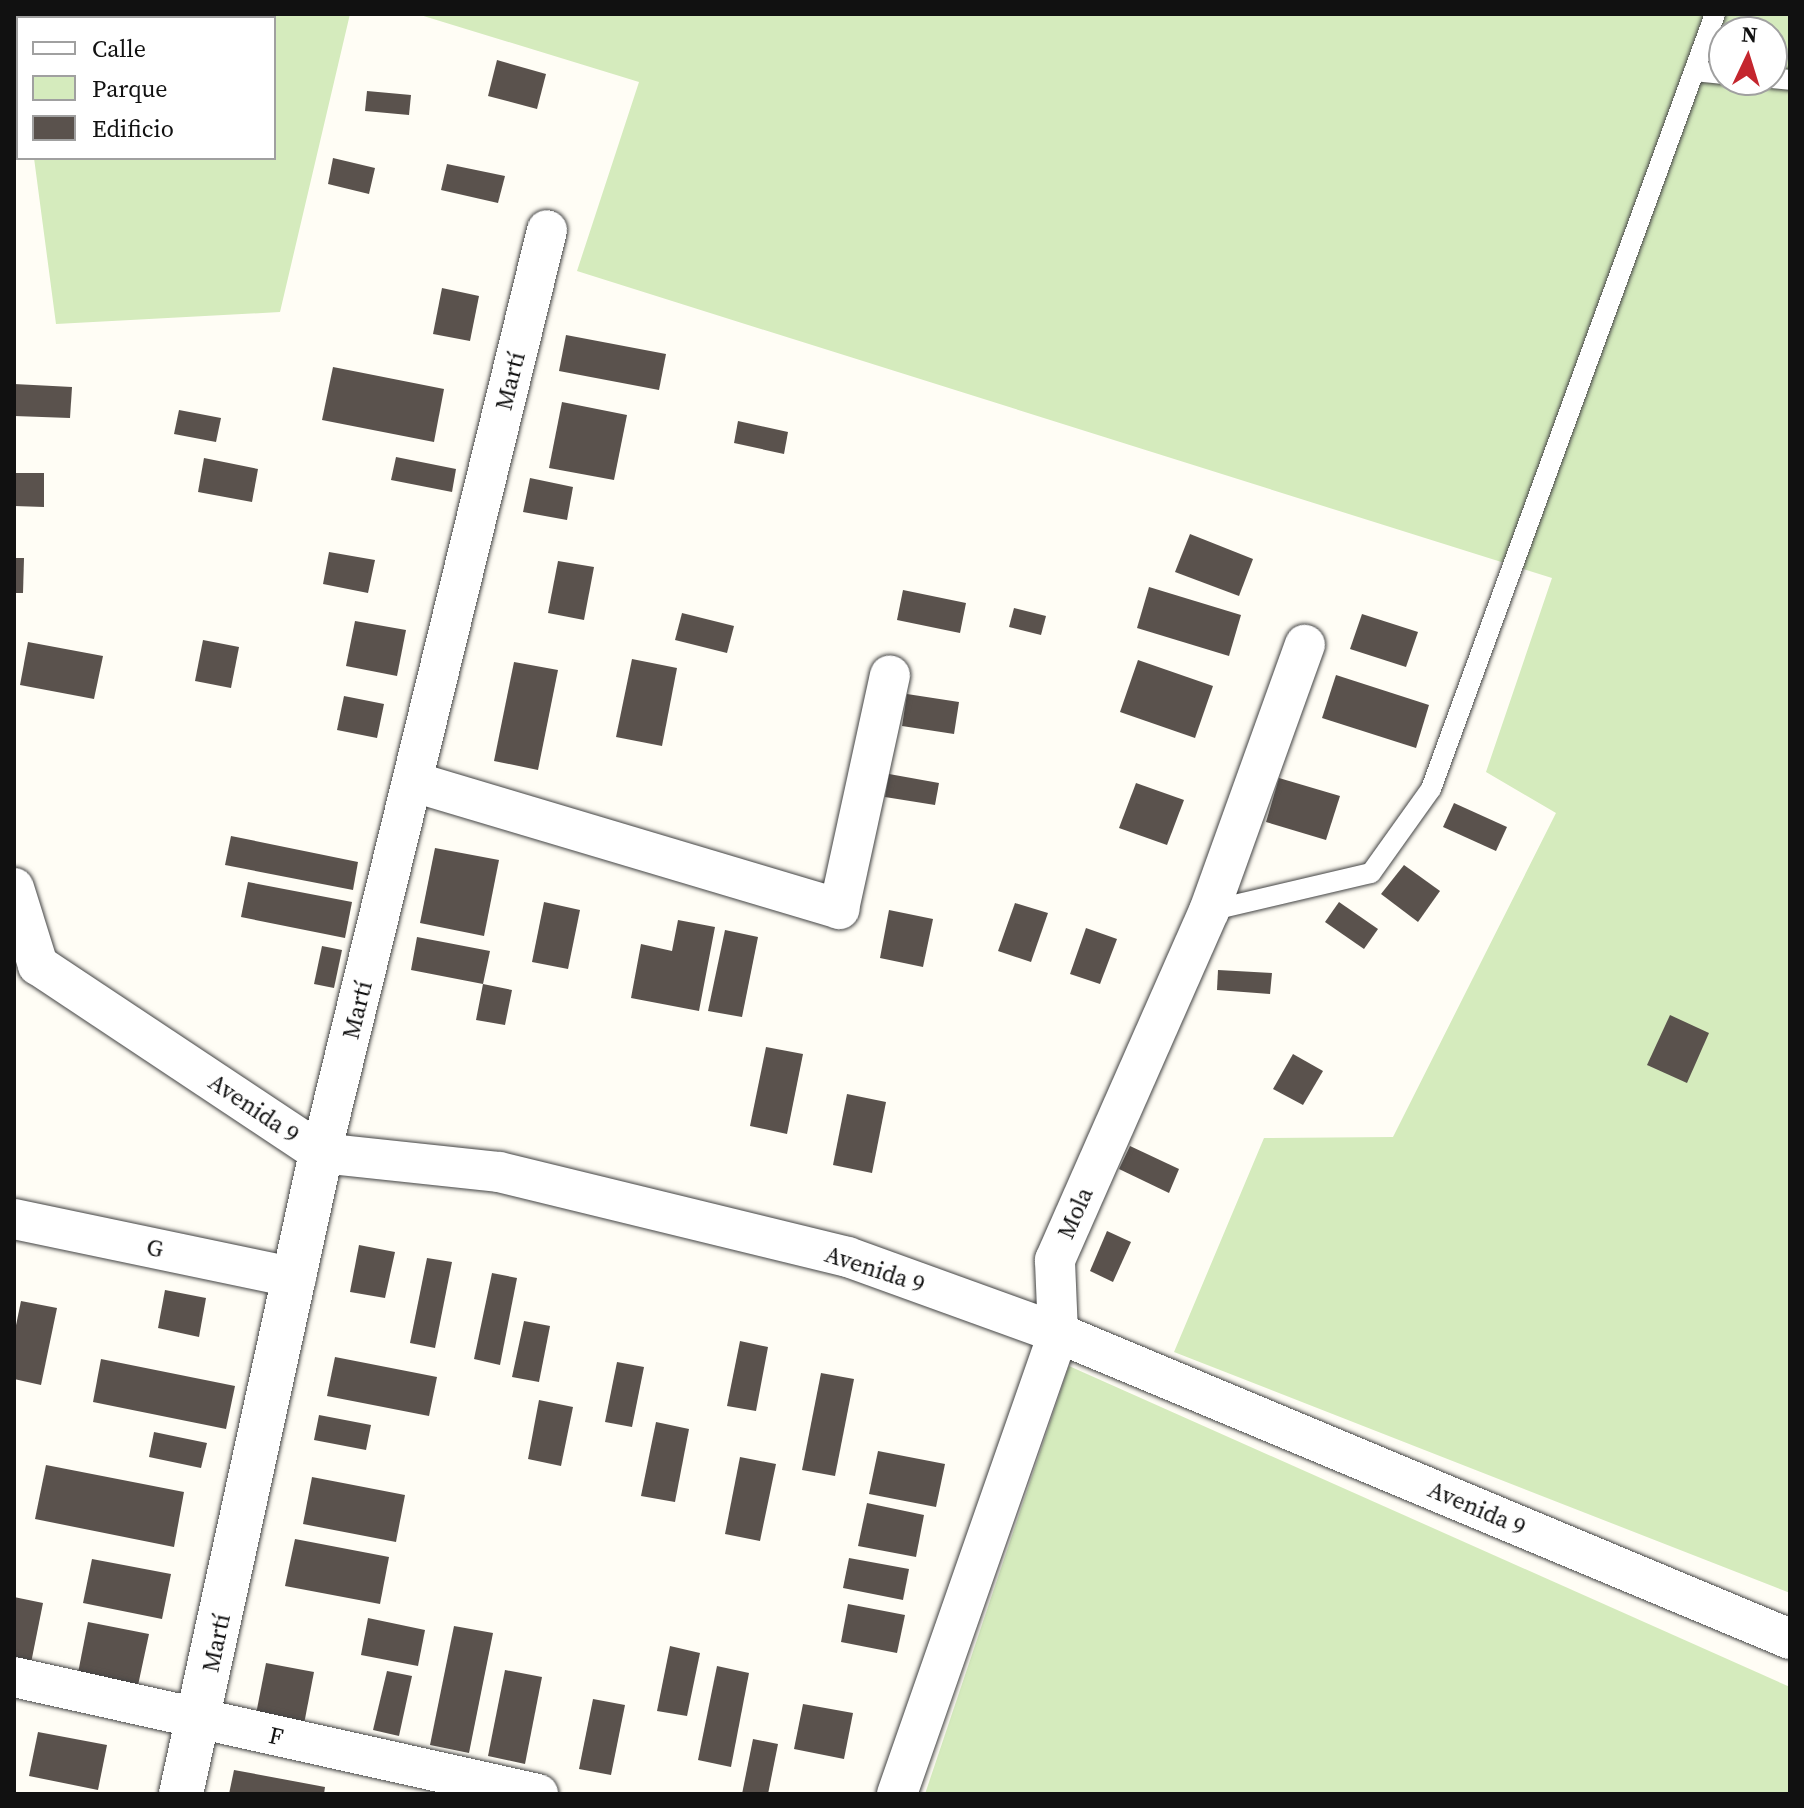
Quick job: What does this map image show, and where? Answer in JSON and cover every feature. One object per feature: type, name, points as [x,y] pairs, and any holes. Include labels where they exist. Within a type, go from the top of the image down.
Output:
[{"type":"street","name":"Martí","points":[[181,1794],[321,1153],[547,230]]},
{"type":"street","name":"Mola","points":[[897,1794],[1058,1333],[1055,1260],[1209,911],[1305,645]]},
{"type":"street","points":[[414,782],[839,909],[890,676]]},
{"type":"street","name":"Avenida 9","points":[[14,888],[38,965],[321,1153],[499,1172],[848,1257],[1058,1333],[1790,1639]]},
{"type":"street","name":"G","points":[[14,1219],[296,1278]]},
{"type":"street","name":"F","points":[[14,1677],[538,1794]]},
{"type":"lane","points":[[1209,911],[1371,873],[1431,789],[1715,14]]},
{"type":"lane","points":[[1694,71],[1708,72]]},
{"type":"green space","points":[[14,14],[350,14],[280,312],[56,324],[34,160],[276,160],[276,16],[16,16],[16,28]]},
{"type":"green space","points":[[417,14],[1790,14],[1790,1593],[1174,1352],[1264,1138],[1393,1137],[1556,813],[1486,772],[1552,578],[577,271],[639,82]]},
{"type":"green space","points":[[1069,1366],[1790,1687],[1790,1794],[925,1794]]},
{"type":"building","points":[[497,60],[546,74],[537,109],[488,96]]},
{"type":"building","points":[[367,91],[411,95],[409,115],[365,111]]},
{"type":"building","points":[[333,158],[375,168],[369,194],[328,184]]},
{"type":"building","points":[[447,164],[505,176],[498,203],[441,190]]},
{"type":"building","points":[[442,288],[479,296],[470,341],[433,334]]},
{"type":"building","points":[[566,335],[666,354],[659,390],[559,371]]},
{"type":"building","points":[[333,367],[444,389],[434,442],[322,420]]},
{"type":"building","points":[[14,384],[72,387],[70,418],[14,416]]},
{"type":"building","points":[[562,402],[627,415],[614,480],[549,468]]},
{"type":"building","points":[[179,410],[221,418],[216,442],[174,434]]},
{"type":"building","points":[[738,421],[788,432],[784,454],[734,443]]},
{"type":"building","points":[[396,457],[456,469],[452,492],[391,480]]},
{"type":"building","points":[[204,458],[258,469],[252,502],[198,492]]},
{"type":"building","points":[[14,473],[44,473],[44,507],[14,506]]},
{"type":"building","points":[[530,478],[573,487],[567,520],[523,512]]},
{"type":"building","points":[[1190,534],[1253,559],[1239,596],[1175,572]]},
{"type":"building","points":[[329,552],[375,560],[368,593],[323,584]]},
{"type":"building","points":[[14,558],[24,558],[23,593],[14,593]]},
{"type":"building","points":[[558,561],[594,567],[584,620],[548,613]]},
{"type":"building","points":[[1149,587],[1241,615],[1229,656],[1137,628]]},
{"type":"building","points":[[903,590],[966,603],[960,633],[897,620]]},
{"type":"building","points":[[1014,608],[1046,616],[1041,635],[1009,627]]},
{"type":"building","points":[[682,613],[734,626],[727,653],[675,640]]},
{"type":"building","points":[[1362,614],[1418,632],[1406,667],[1350,649]]},
{"type":"building","points":[[355,621],[406,630],[397,676],[346,666]]},
{"type":"building","points":[[203,640],[239,647],[231,688],[195,681]]},
{"type":"building","points":[[28,642],[103,656],[94,699],[20,685]]},
{"type":"building","points":[[632,659],[677,668],[662,746],[616,737]]},
{"type":"building","points":[[1138,660],[1213,686],[1195,738],[1120,712]]},
{"type":"building","points":[[514,662],[558,670],[538,770],[494,761]]},
{"type":"building","points":[[1336,675],[1429,705],[1416,748],[1322,718]]},
{"type":"building","points":[[907,694],[959,702],[954,734],[902,726]]},
{"type":"building","points":[[344,696],[384,704],[377,738],[337,730]]},
{"type":"building","points":[[889,774],[939,783],[935,805],[885,797]]},
{"type":"building","points":[[1279,778],[1340,796],[1326,840],[1266,822]]},
{"type":"building","points":[[1136,783],[1184,800],[1167,845],[1119,828]]},
{"type":"building","points":[[1454,803],[1507,827],[1496,851],[1443,827]]},
{"type":"building","points":[[231,836],[358,862],[353,890],[225,865]]},
{"type":"building","points":[[435,848],[499,860],[484,936],[420,923]]},
{"type":"building","points":[[1404,865],[1440,891],[1418,922],[1381,894]]},
{"type":"building","points":[[248,882],[352,902],[345,938],[241,917]]},
{"type":"building","points":[[544,902],[580,910],[568,969],[532,962]]},
{"type":"building","points":[[1339,902],[1378,929],[1364,949],[1325,922]]},
{"type":"building","points":[[1015,903],[1048,913],[1031,962],[998,951]]},
{"type":"building","points":[[889,910],[933,919],[923,967],[880,958]]},
{"type":"building","points":[[678,920],[715,927],[699,1011],[631,998],[641,944],[672,951]]},
{"type":"building","points":[[1086,928],[1117,939],[1100,984],[1070,974]]},
{"type":"building","points":[[725,930],[758,937],[742,1017],[708,1011]]},
{"type":"building","points":[[417,937],[490,951],[483,984],[411,970]]},
{"type":"building","points":[[322,946],[342,950],[334,988],[314,984]]},
{"type":"building","points":[[1218,970],[1272,973],[1270,994],[1217,990]]},
{"type":"building","points":[[483,984],[512,990],[505,1025],[476,1020]]},
{"type":"building","points":[[1670,1015],[1709,1033],[1687,1083],[1647,1065]]},
{"type":"building","points":[[766,1047],[803,1054],[787,1134],[750,1126]]},
{"type":"building","points":[[1293,1054],[1323,1071],[1303,1105],[1273,1089]]},
{"type":"building","points":[[847,1094],[886,1102],[872,1173],[833,1165]]},
{"type":"building","points":[[1130,1146],[1179,1169],[1169,1193],[1119,1169]]},
{"type":"building","points":[[1107,1231],[1131,1242],[1113,1282],[1090,1271]]},
{"type":"building","points":[[359,1245],[395,1252],[385,1298],[350,1292]]},
{"type":"building","points":[[427,1258],[452,1262],[435,1348],[410,1343]]},
{"type":"building","points":[[492,1273],[517,1278],[500,1365],[474,1359]]},
{"type":"building","points":[[165,1290],[206,1298],[199,1337],[158,1328]]},
{"type":"building","points":[[21,1301],[57,1308],[41,1385],[14,1379],[14,1335]]},
{"type":"building","points":[[524,1321],[550,1326],[539,1382],[512,1377]]},
{"type":"building","points":[[740,1341],[768,1347],[756,1411],[727,1406]]},
{"type":"building","points":[[335,1357],[437,1377],[429,1416],[327,1396]]},
{"type":"building","points":[[101,1359],[235,1386],[226,1429],[93,1402]]},
{"type":"building","points":[[617,1362],[644,1367],[632,1427],[605,1422]]},
{"type":"building","points":[[821,1373],[854,1379],[835,1476],[802,1470]]},
{"type":"building","points":[[539,1400],[573,1407],[561,1466],[528,1459]]},
{"type":"building","points":[[319,1415],[371,1425],[366,1450],[314,1440]]},
{"type":"building","points":[[656,1422],[689,1429],[675,1502],[641,1496]]},
{"type":"building","points":[[154,1432],[207,1443],[201,1468],[149,1457]]},
{"type":"building","points":[[878,1451],[945,1464],[936,1507],[869,1494]]},
{"type":"building","points":[[740,1457],[776,1464],[760,1541],[725,1534]]},
{"type":"building","points":[[46,1465],[184,1492],[174,1547],[35,1519]]},
{"type":"building","points":[[312,1477],[405,1495],[396,1542],[303,1524]]},
{"type":"building","points":[[867,1503],[924,1515],[916,1557],[858,1546]]},
{"type":"building","points":[[295,1539],[389,1557],[380,1604],[285,1586]]},
{"type":"building","points":[[849,1558],[909,1569],[903,1600],[843,1588]]},
{"type":"building","points":[[92,1559],[171,1574],[162,1619],[83,1603]]},
{"type":"building","points":[[14,1597],[43,1603],[31,1663],[14,1660]]},
{"type":"building","points":[[848,1604],[905,1615],[897,1653],[841,1642]]},
{"type":"building","points":[[368,1618],[425,1630],[418,1666],[361,1655]]},
{"type":"building","points":[[88,1622],[149,1634],[137,1690],[77,1678]]},
{"type":"building","points":[[454,1626],[493,1633],[469,1753],[430,1745]]},
{"type":"building","points":[[670,1646],[700,1653],[687,1716],[657,1711]]},
{"type":"building","points":[[266,1663],[314,1672],[304,1724],[256,1714]]},
{"type":"building","points":[[717,1666],[749,1673],[731,1767],[698,1760]]},
{"type":"building","points":[[505,1670],[542,1677],[525,1764],[488,1756]]},
{"type":"building","points":[[387,1671],[412,1676],[399,1736],[373,1730]]},
{"type":"building","points":[[593,1699],[625,1705],[611,1775],[579,1769]]},
{"type":"building","points":[[803,1704],[853,1713],[844,1759],[794,1749]]},
{"type":"building","points":[[38,1732],[107,1745],[98,1790],[29,1776]]},
{"type":"building","points":[[753,1739],[778,1744],[768,1794],[742,1794]]},
{"type":"building","points":[[234,1770],[325,1787],[324,1794],[229,1794]]}]
